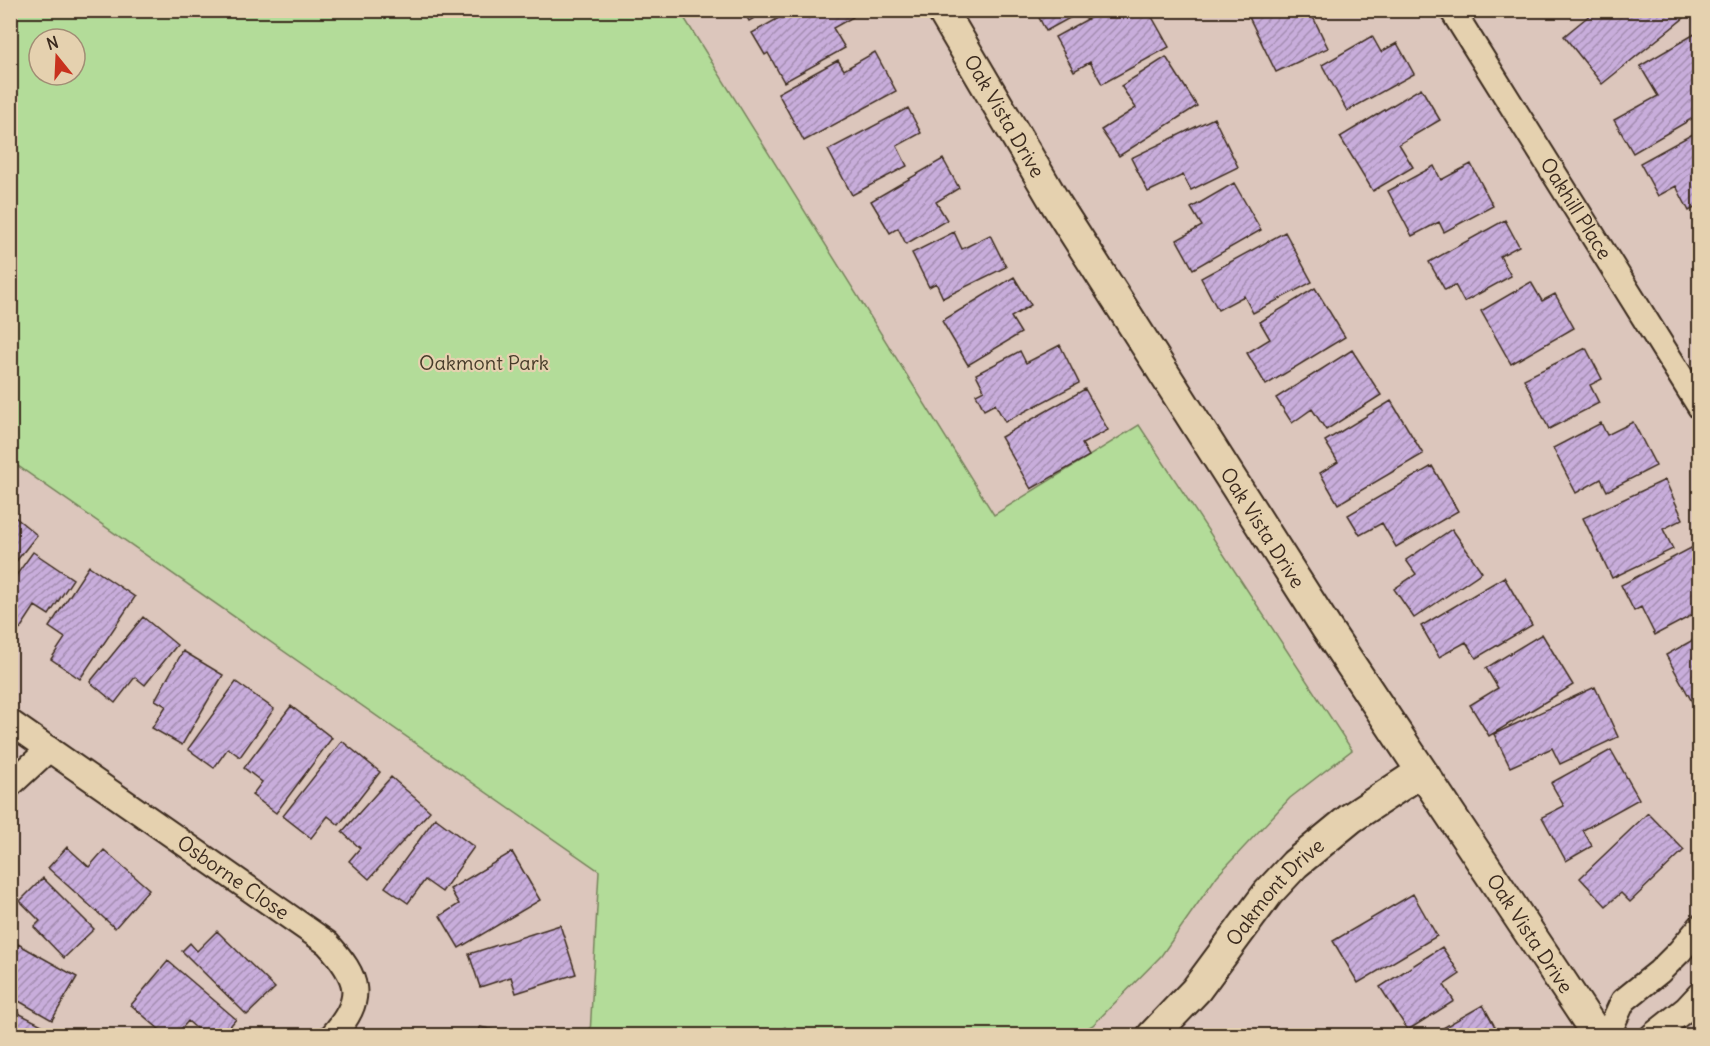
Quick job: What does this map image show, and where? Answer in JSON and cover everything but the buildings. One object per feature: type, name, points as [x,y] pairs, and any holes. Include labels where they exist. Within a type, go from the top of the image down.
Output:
[{"type":"street","name":"Oak Vista Drive","points":[[942,10],[1056,204],[1421,772],[1598,1035]]},
{"type":"street","name":"Oakhill Place","points":[[1452,10],[1700,407]]},
{"type":"street","name":"Osborne Close","points":[[10,722],[327,942],[346,967],[355,993],[350,1013],[332,1035]]},
{"type":"street","points":[[10,784],[49,749]]},
{"type":"street","name":"Oakmont Drive","points":[[1152,1035],[1196,990],[1268,893],[1295,864],[1351,818],[1421,772]]},
{"type":"street","points":[[1607,1035],[1623,1001],[1673,958],[1700,927]]},
{"type":"street","points":[[1652,1035],[1663,1029],[1700,994]]},
{"type":"green space","name":"Oakmont Park","points":[[11,10],[680,11],[994,515],[1139,425],[1352,750],[1290,798],[1217,876],[1161,956],[1093,1025],[1076,1035],[791,1036],[785,1027],[771,1036],[590,1035],[599,871],[11,461]]}]
